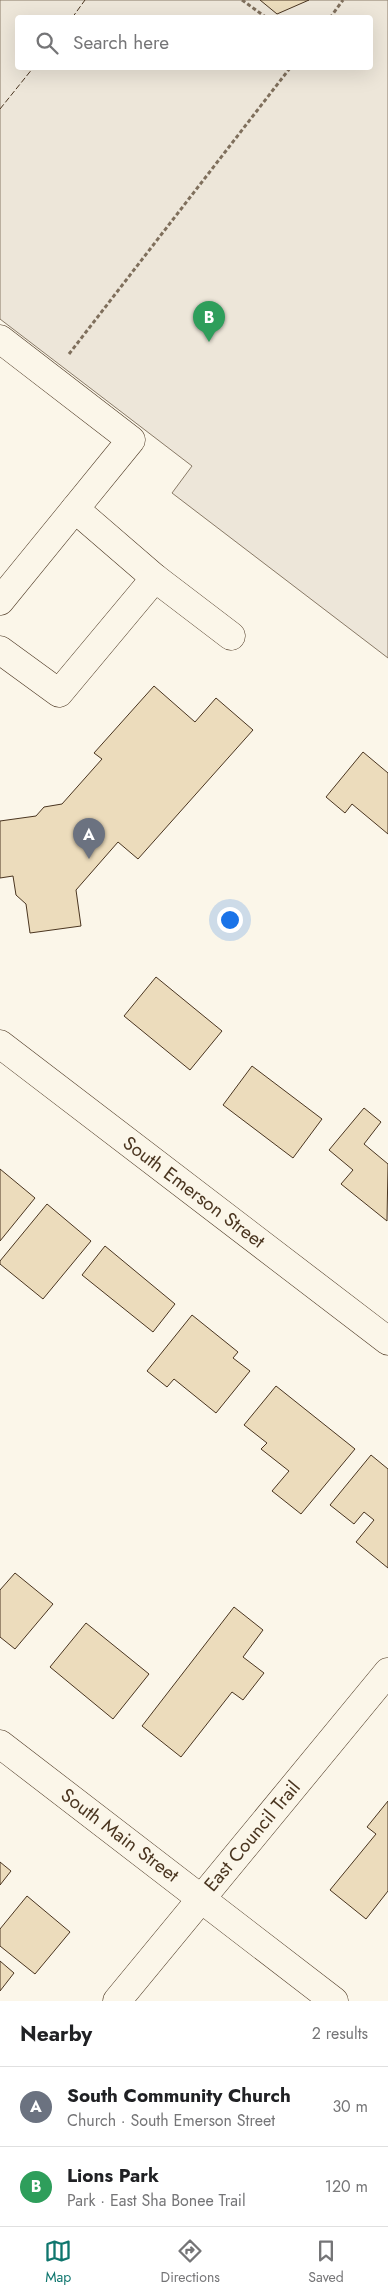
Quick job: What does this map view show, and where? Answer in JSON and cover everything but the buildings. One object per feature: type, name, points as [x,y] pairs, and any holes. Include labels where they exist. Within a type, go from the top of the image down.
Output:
[{"type":"street","points":[[0,339],[131,440],[0,601]]},
{"type":"street","points":[[75,508],[155,578],[231,636]]},
{"type":"street","points":[[0,650],[59,693],[155,578]]},
{"type":"street","name":"South Emerson Street","points":[[0,1044],[388,1341]]},
{"type":"street","name":"East Council Trail","points":[[117,2001],[388,1672]]},
{"type":"street","name":"South Main Street","points":[[0,1744],[334,2001]]},
{"type":"path","points":[[242,0],[263,15]]},
{"type":"path","points":[[332,15],[344,0]]},
{"type":"path","points":[[66,357],[288,70]]},
{"type":"shaded area","points":[[0,0],[388,0],[388,658],[172,493],[192,466],[0,319]]},
{"type":"fence","points":[[74,15],[85,0]]},
{"type":"fence","points":[[0,109],[31,70]]},
{"type":"place","name":"Lions Park","points":[[209,342]]},
{"type":"place","name":"South Community Church","points":[[89,859]]}]
